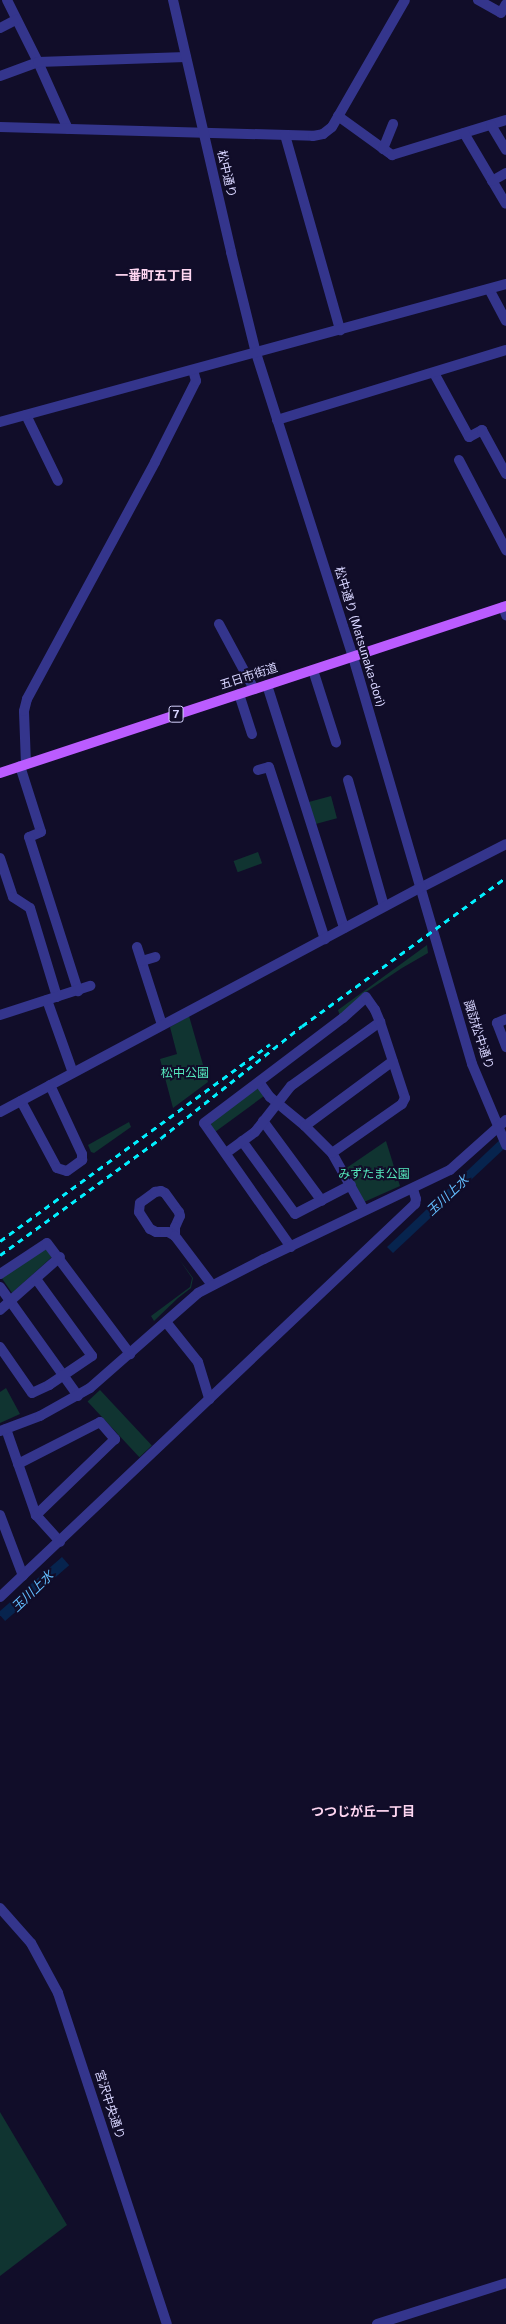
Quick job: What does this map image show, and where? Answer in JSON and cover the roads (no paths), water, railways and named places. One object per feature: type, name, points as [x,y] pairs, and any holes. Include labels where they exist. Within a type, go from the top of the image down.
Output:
[{"type":"main road","name":"五日市街道","points":[[0,773],[353,657],[505,610]]},
{"type":"street","points":[[8,0],[68,129]]},
{"type":"street","name":"松中通り","points":[[173,0],[231,252],[256,353]]},
{"type":"street","points":[[0,127],[203,131],[313,136],[323,134],[332,127],[405,0]]},
{"type":"street","points":[[478,0],[502,13],[506,4]]},
{"type":"street","points":[[0,28],[16,20]]},
{"type":"street","points":[[0,76],[38,62],[186,57]]},
{"type":"street","points":[[338,116],[392,155],[506,120]]},
{"type":"street","points":[[383,149],[393,124]]},
{"type":"street","points":[[491,125],[506,150]]},
{"type":"street","points":[[464,133],[506,204]]},
{"type":"street","points":[[285,135],[340,330]]},
{"type":"street","points":[[492,181],[506,173]]},
{"type":"street","points":[[0,422],[506,284]]},
{"type":"street","points":[[489,289],[506,321]]},
{"type":"street","points":[[277,420],[506,350]]},
{"type":"street","name":"松中通り (Matsunaka-dori)","points":[[256,353],[353,657],[422,887],[433,930]]},
{"type":"street","points":[[78,991],[29,837],[41,832],[23,765],[24,711],[27,699],[156,462],[196,381],[193,370]]},
{"type":"street","points":[[434,373],[469,437],[482,430],[506,474]]},
{"type":"street","points":[[26,415],[58,481]]},
{"type":"street","points":[[459,460],[506,550]]},
{"type":"street","points":[[219,624],[254,689]]},
{"type":"street","points":[[313,670],[336,742]]},
{"type":"street","points":[[267,685],[344,928]]},
{"type":"street","points":[[239,694],[252,734]]},
{"type":"street","points":[[258,770],[269,767],[325,939]]},
{"type":"street","points":[[348,786],[364,852],[384,906]]},
{"type":"street","points":[[0,1112],[384,906],[506,844]]},
{"type":"street","points":[[0,858],[13,897],[30,908],[57,997]]},
{"type":"street","name":"諏訪松中通り","points":[[433,930],[472,1064],[503,1132]]},
{"type":"street","points":[[137,947],[162,1025]]},
{"type":"street","points":[[142,961],[155,957]]},
{"type":"street","points":[[0,1015],[90,986]]},
{"type":"street","points":[[291,1247],[204,1123],[343,1018],[366,997],[375,1010],[380,1022],[405,1098],[404,1101],[332,1153]]},
{"type":"street","points":[[46,1000],[73,1073]]},
{"type":"street","points":[[506,1019],[497,1023],[506,1047]]},
{"type":"street","points":[[226,1153],[255,1132],[291,1086],[380,1022]]},
{"type":"street","points":[[305,1126],[371,1076],[393,1062]]},
{"type":"street","points":[[259,1082],[277,1103],[305,1126],[332,1153],[351,1184],[364,1210]]},
{"type":"street","points":[[21,1101],[56,1168],[67,1171],[72,1169],[82,1160],[82,1154],[50,1085]]},
{"type":"street","points":[[263,1121],[322,1201]]},
{"type":"street","points":[[60,1542],[36,1515],[18,1464],[3,1430],[40,1416],[78,1396],[108,1374],[187,1301],[212,1285],[364,1210],[413,1189],[450,1170],[503,1132]]},
{"type":"street","points":[[242,1142],[295,1214],[322,1201],[351,1184]]},
{"type":"street","points":[[0,1597],[60,1542],[415,1204],[416,1198],[413,1189]]},
{"type":"street","points":[[173,1232],[212,1285]]},
{"type":"street","points":[[0,1274],[47,1242],[130,1354]]},
{"type":"street","points":[[0,1310],[60,1258]]},
{"type":"street","points":[[0,1347],[32,1393],[63,1376],[92,1356],[36,1279]]},
{"type":"street","points":[[0,1287],[78,1396]]},
{"type":"street","points":[[166,1322],[198,1362],[209,1399]]},
{"type":"street","points":[[18,1464],[100,1422],[115,1439],[36,1515]]},
{"type":"street","points":[[0,1514],[23,1576]]},
{"type":"street","name":"宮沢中央通り","points":[[0,1908],[31,1943],[58,1993],[167,2324]]},
{"type":"street","points":[[382,2323],[506,2283]]},
{"type":"water","name":"玉川上水","points":[[506,1134],[506,1147],[393,1253],[387,1247]]},
{"type":"water","name":"玉川上水","points":[[62,1557],[69,1565],[5,1621],[0,1615],[0,1611]]},
{"type":"railway","points":[[0,1255],[161,1138],[302,1026],[506,877]]},
{"type":"railway","points":[[0,1241],[270,1044]]},
{"type":"district","name":"一番町五丁目","points":[[154,276]]},
{"type":"district","name":"つつじが丘一丁目","points":[[363,1812]]},
{"type":"park label","name":"松中公園","points":[[185,1074]]},
{"type":"park label","name":"みずたま公園","points":[[374,1175]]}]
